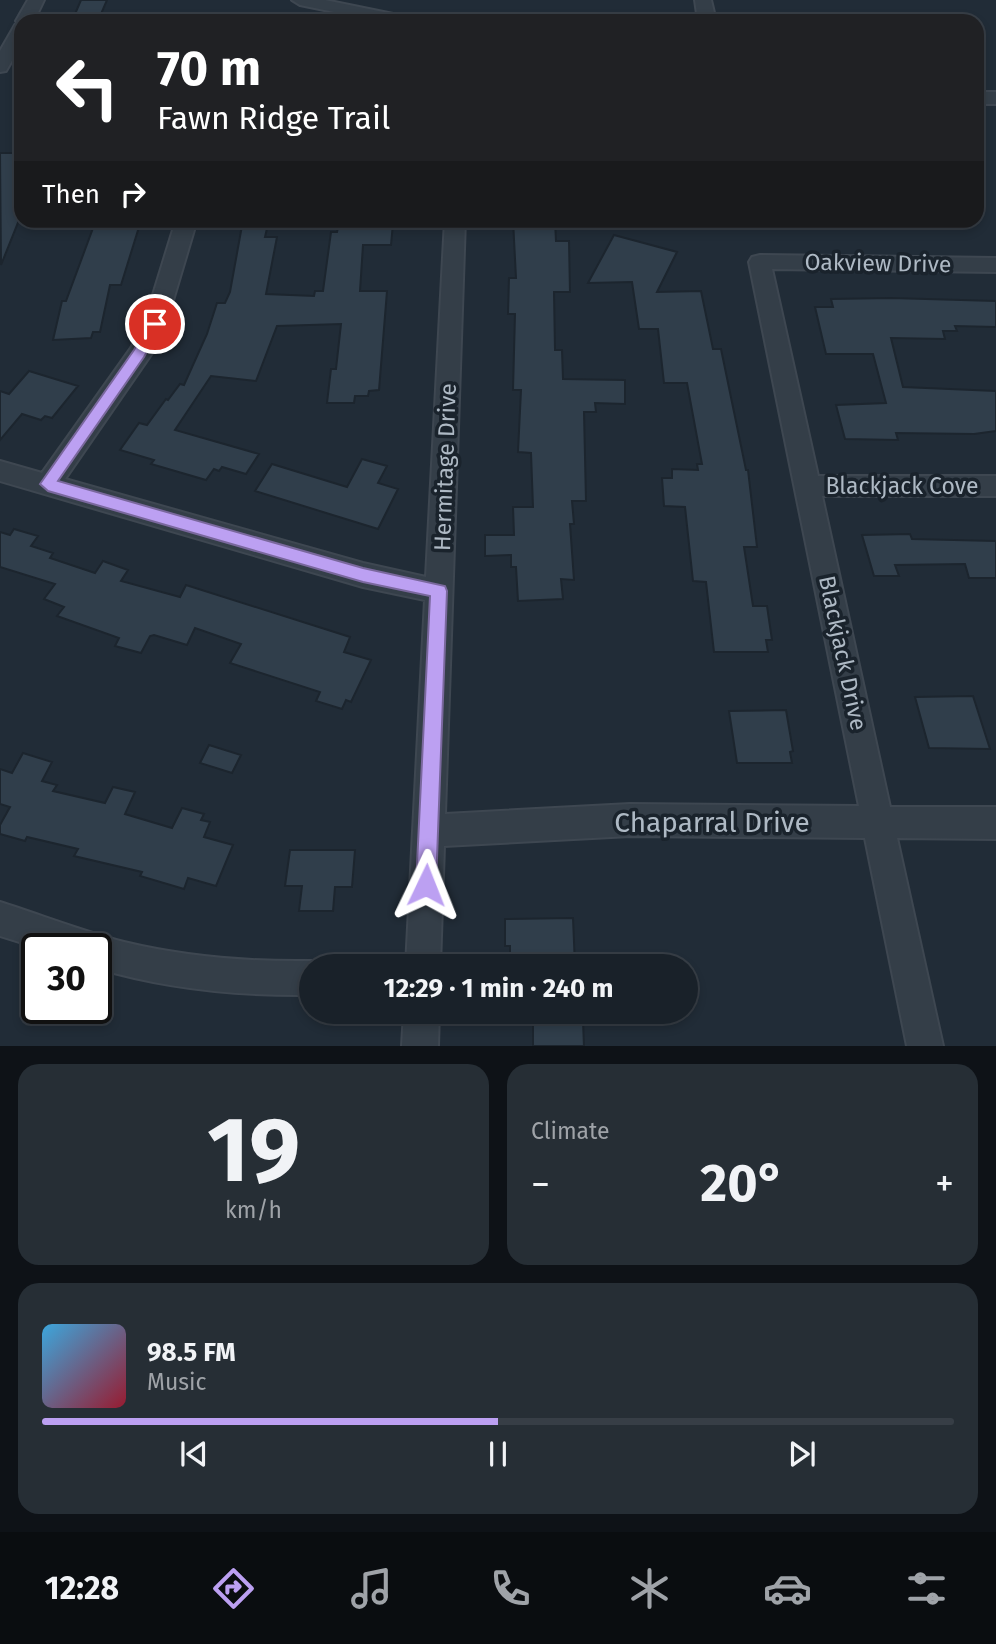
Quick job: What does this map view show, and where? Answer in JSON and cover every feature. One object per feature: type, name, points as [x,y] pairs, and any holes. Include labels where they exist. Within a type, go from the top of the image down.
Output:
[{"type":"street","points":[[300,0],[369,14]]},
{"type":"street","points":[[0,68],[14,42]]},
{"type":"street","points":[[48,484],[139,353],[155,324],[185,228]]},
{"type":"street","name":"Hermitage Drive","points":[[424,954],[454,228]]},
{"type":"street","name":"Oakview Drive","points":[[760,262],[996,265]]},
{"type":"street","name":"Blackjack Drive","points":[[760,262],[925,1045]]},
{"type":"street","points":[[0,471],[363,575],[439,591]]},
{"type":"street","name":"Blackjack Cove","points":[[808,486],[996,486]]},
{"type":"street","name":"Chaparral Drive","points":[[428,831],[630,820],[996,823]]},
{"type":"street","points":[[0,919],[43,933]]},
{"type":"street","points":[[112,955],[161,967],[218,975],[299,978]]},
{"type":"street","points":[[420,1045],[421,1024]]},
{"type":"building","points":[[81,0],[107,0],[101,14],[75,14]]},
{"type":"building","points":[[0,153],[14,153],[16,228],[1,265]]},
{"type":"building","points":[[93,228],[139,228],[121,285],[110,285],[100,332],[93,332],[91,338],[53,340],[62,301],[66,301]]},
{"type":"building","points":[[242,228],[267,228],[265,237],[277,237],[266,294],[314,296],[315,291],[323,291],[331,232],[337,232],[338,228],[393,228],[391,245],[363,245],[360,291],[387,291],[379,390],[369,391],[368,396],[355,396],[354,403],[327,403],[331,369],[336,369],[341,324],[277,326],[256,381],[211,376],[175,430],[259,454],[246,474],[222,467],[219,471],[214,469],[206,480],[151,464],[154,460],[120,450],[139,423],[147,425],[166,399],[168,400],[180,384],[184,385],[207,334],[217,303],[225,303],[230,292]]},
{"type":"building","points":[[513,228],[555,228],[556,241],[569,241],[570,292],[554,292],[555,350],[562,350],[563,379],[625,380],[625,404],[595,403],[596,412],[584,412],[586,501],[572,501],[574,524],[570,524],[574,580],[561,579],[563,599],[518,601],[516,567],[511,567],[511,555],[485,556],[485,535],[514,535],[513,507],[533,507],[531,453],[518,452],[521,390],[513,390],[515,314],[508,314],[509,278],[516,278]]},
{"type":"building","points":[[614,235],[677,252],[657,292],[701,291],[713,349],[721,349],[748,470],[757,547],[744,547],[753,606],[767,606],[772,640],[766,640],[768,652],[714,652],[706,582],[693,581],[685,507],[664,506],[662,478],[672,478],[672,469],[698,470],[697,464],[702,464],[687,383],[664,383],[658,329],[639,329],[632,282],[588,283]]},
{"type":"building","points":[[831,299],[996,301],[996,327],[955,326],[957,331],[943,331],[945,339],[891,338],[903,387],[996,391],[996,431],[974,434],[896,433],[898,440],[845,439],[836,405],[886,403],[873,354],[826,354],[815,307],[833,307]]},
{"type":"building","points":[[29,371],[78,386],[52,418],[45,416],[41,420],[22,414],[0,440],[0,391],[9,394]]},
{"type":"building","points":[[362,459],[387,466],[378,483],[398,489],[378,529],[255,491],[272,464],[347,487]]},
{"type":"building","points":[[14,529],[38,536],[31,546],[53,553],[50,558],[95,573],[103,561],[128,570],[121,581],[180,597],[186,585],[350,637],[344,652],[371,660],[351,702],[346,700],[342,709],[316,701],[320,692],[230,663],[241,644],[195,628],[187,645],[154,635],[150,636],[141,653],[115,646],[119,638],[57,616],[64,607],[44,599],[55,584],[0,567],[0,532],[10,535]]},
{"type":"building","points":[[910,534],[912,539],[996,541],[996,578],[969,578],[965,564],[895,565],[899,576],[874,576],[862,535]]},
{"type":"building","points":[[973,696],[990,749],[929,748],[915,697]]},
{"type":"building","points":[[786,710],[793,751],[790,752],[792,763],[737,763],[729,711]]},
{"type":"building","points":[[209,745],[241,755],[232,773],[200,763]]},
{"type":"building","points":[[23,753],[52,762],[42,781],[57,785],[53,791],[105,803],[113,787],[135,792],[125,814],[172,828],[182,808],[204,814],[201,820],[210,822],[204,837],[233,845],[216,886],[188,878],[184,889],[140,876],[142,872],[74,856],[78,849],[27,837],[25,841],[0,834],[0,825],[10,807],[0,804],[0,769],[12,773]]},
{"type":"building","points":[[290,850],[355,850],[352,887],[335,887],[333,911],[299,911],[302,886],[285,886]]},
{"type":"building","points":[[573,918],[574,954],[510,954],[510,946],[505,946],[505,919]]},
{"type":"building","points":[[533,1024],[583,1024],[584,1046],[533,1046]]},
{"type":"route","points":[[155,324],[139,353],[48,484],[363,575],[439,591],[426,885]]}]
